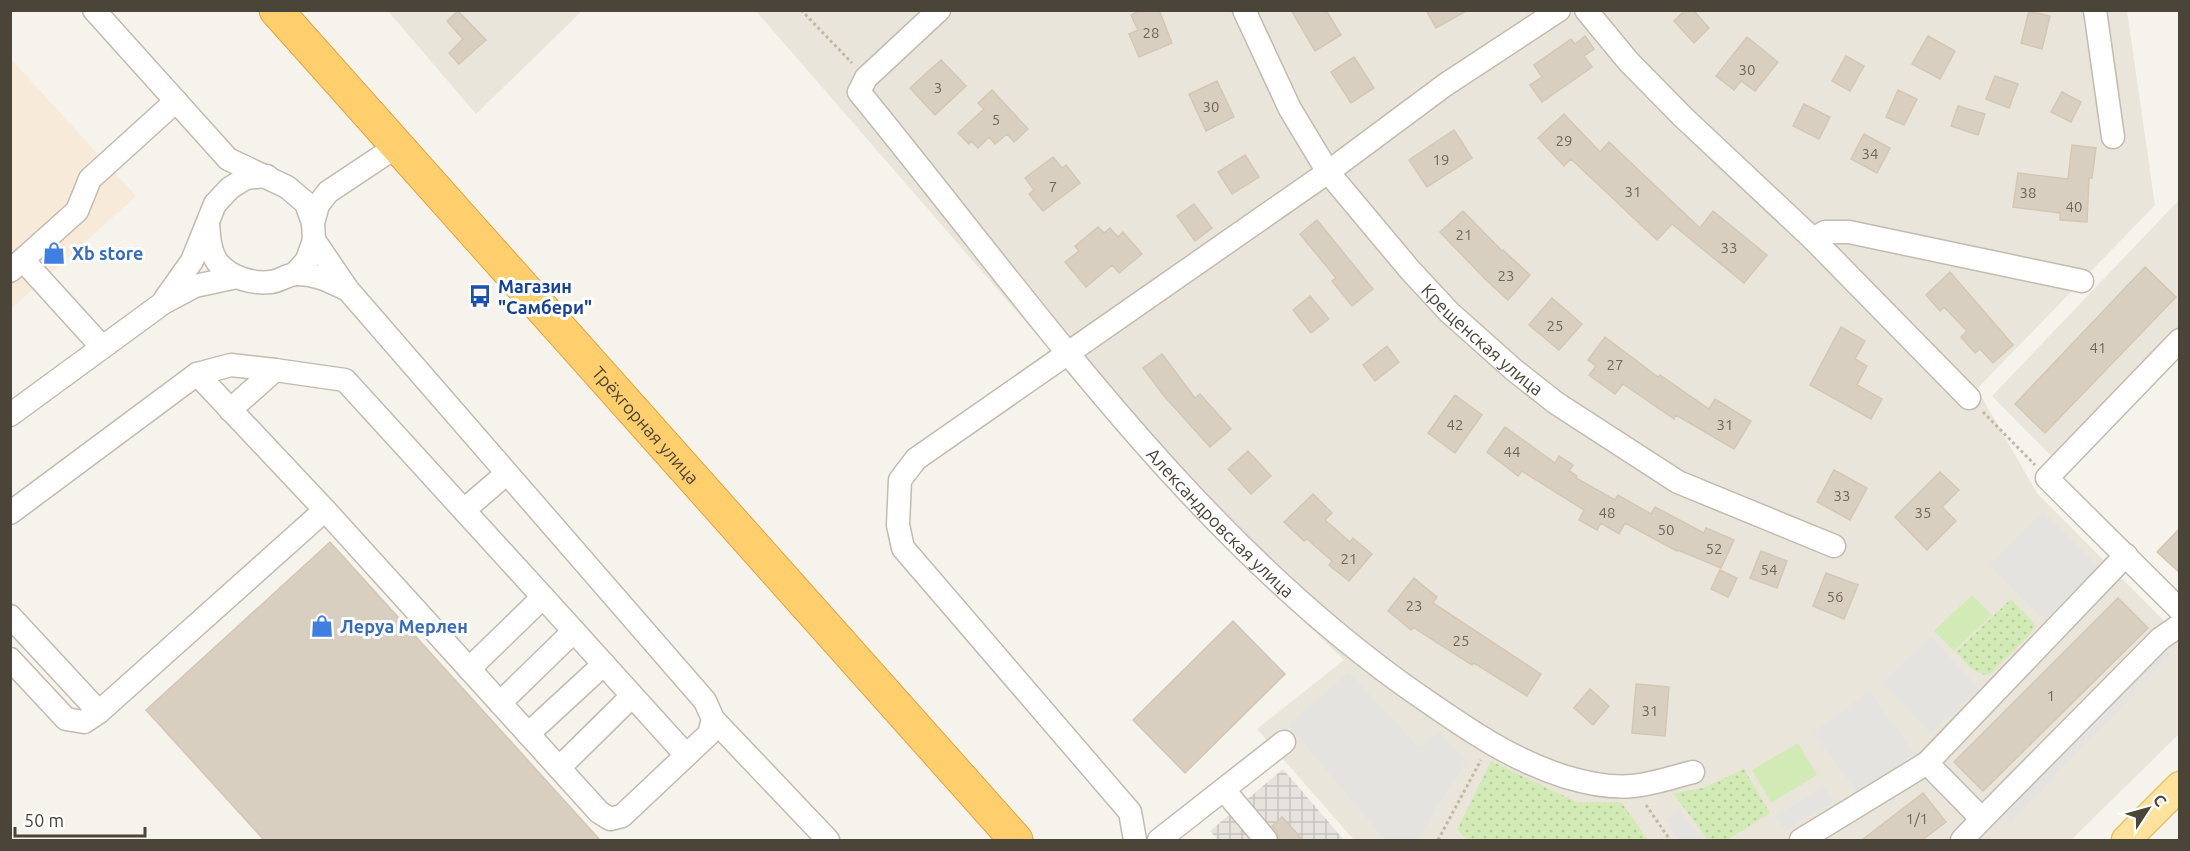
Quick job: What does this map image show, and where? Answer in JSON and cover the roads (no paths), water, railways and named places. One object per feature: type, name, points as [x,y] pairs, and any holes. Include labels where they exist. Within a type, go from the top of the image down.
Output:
[{"type":"highway","name":"Трёхгорная улица","points":[[276,10],[1016,840]]},
{"type":"main road","points":[[2126,840],[2180,786]]},
{"type":"street","points":[[94,10],[228,159],[287,187],[306,203],[313,231],[348,290],[705,701],[713,719],[828,840]]},
{"type":"street","name":"Александровская улица","points":[[939,10],[862,85],[954,209],[1068,354],[1171,472],[1252,556],[1312,611],[1389,675],[1490,743],[1566,777],[1604,784],[1633,786],[1693,772]]},
{"type":"street","name":"Крещенская улица","points":[[1244,10],[1290,109],[1328,172],[1410,270],[1449,312],[1514,370],[1556,403],[1678,482],[1834,546]]},
{"type":"street","points":[[1134,840],[1130,812],[903,548],[898,525],[900,480],[916,459],[1328,172],[1445,85],[1559,10]]},
{"type":"street","points":[[1586,10],[1628,61],[1683,117],[1813,239],[1969,398]]},
{"type":"street","points":[[2096,10],[2113,137]]},
{"type":"street","points":[[102,347],[17,266],[77,211],[90,179],[176,101]]},
{"type":"street","points":[[295,274],[307,260],[318,205],[328,192],[397,146]]},
{"type":"street","points":[[228,159],[230,188]]},
{"type":"street","points":[[163,303],[192,261],[215,204],[230,188],[246,178],[267,176]]},
{"type":"street","points":[[287,187],[312,193],[328,192]]},
{"type":"street","points":[[208,224],[210,246],[219,264],[237,277],[257,283],[274,281],[295,274],[319,276],[348,290]]},
{"type":"street","points":[[1813,239],[1826,232],[1848,232],[2082,281]]},
{"type":"street","points":[[10,415],[163,303],[195,286],[237,277]]},
{"type":"street","points":[[2180,340],[2048,469],[2126,555],[2180,610]]},
{"type":"street","points":[[10,513],[197,374],[231,364],[345,380],[686,755]]},
{"type":"street","points":[[230,410],[275,370]]},
{"type":"street","points":[[197,374],[325,510],[599,812],[610,819],[622,816],[709,734],[713,719]]},
{"type":"street","points":[[464,510],[506,474]]},
{"type":"street","points":[[10,659],[66,719],[84,722],[99,712],[325,510]]},
{"type":"street","points":[[1801,840],[1927,763],[2126,555]]},
{"type":"street","points":[[469,669],[543,597]]},
{"type":"street","points":[[10,616],[99,712]]},
{"type":"street","points":[[1962,840],[2160,639],[2180,625]]},
{"type":"street","points":[[500,703],[574,631]]},
{"type":"street","points":[[528,734],[604,664]]},
{"type":"street","points":[[559,768],[632,696]]},
{"type":"street","points":[[1160,840],[1284,742]]},
{"type":"street","points":[[1927,763],[1982,819]]},
{"type":"street","points":[[1224,790],[1266,840]]},
{"type":"place","name":"Xb store","points":[[54,253]]},
{"type":"place","name":"Магазин \"Самбери\"","points":[[480,296]]},
{"type":"place","name":"Леруа Мерлен","points":[[322,626]]}]
